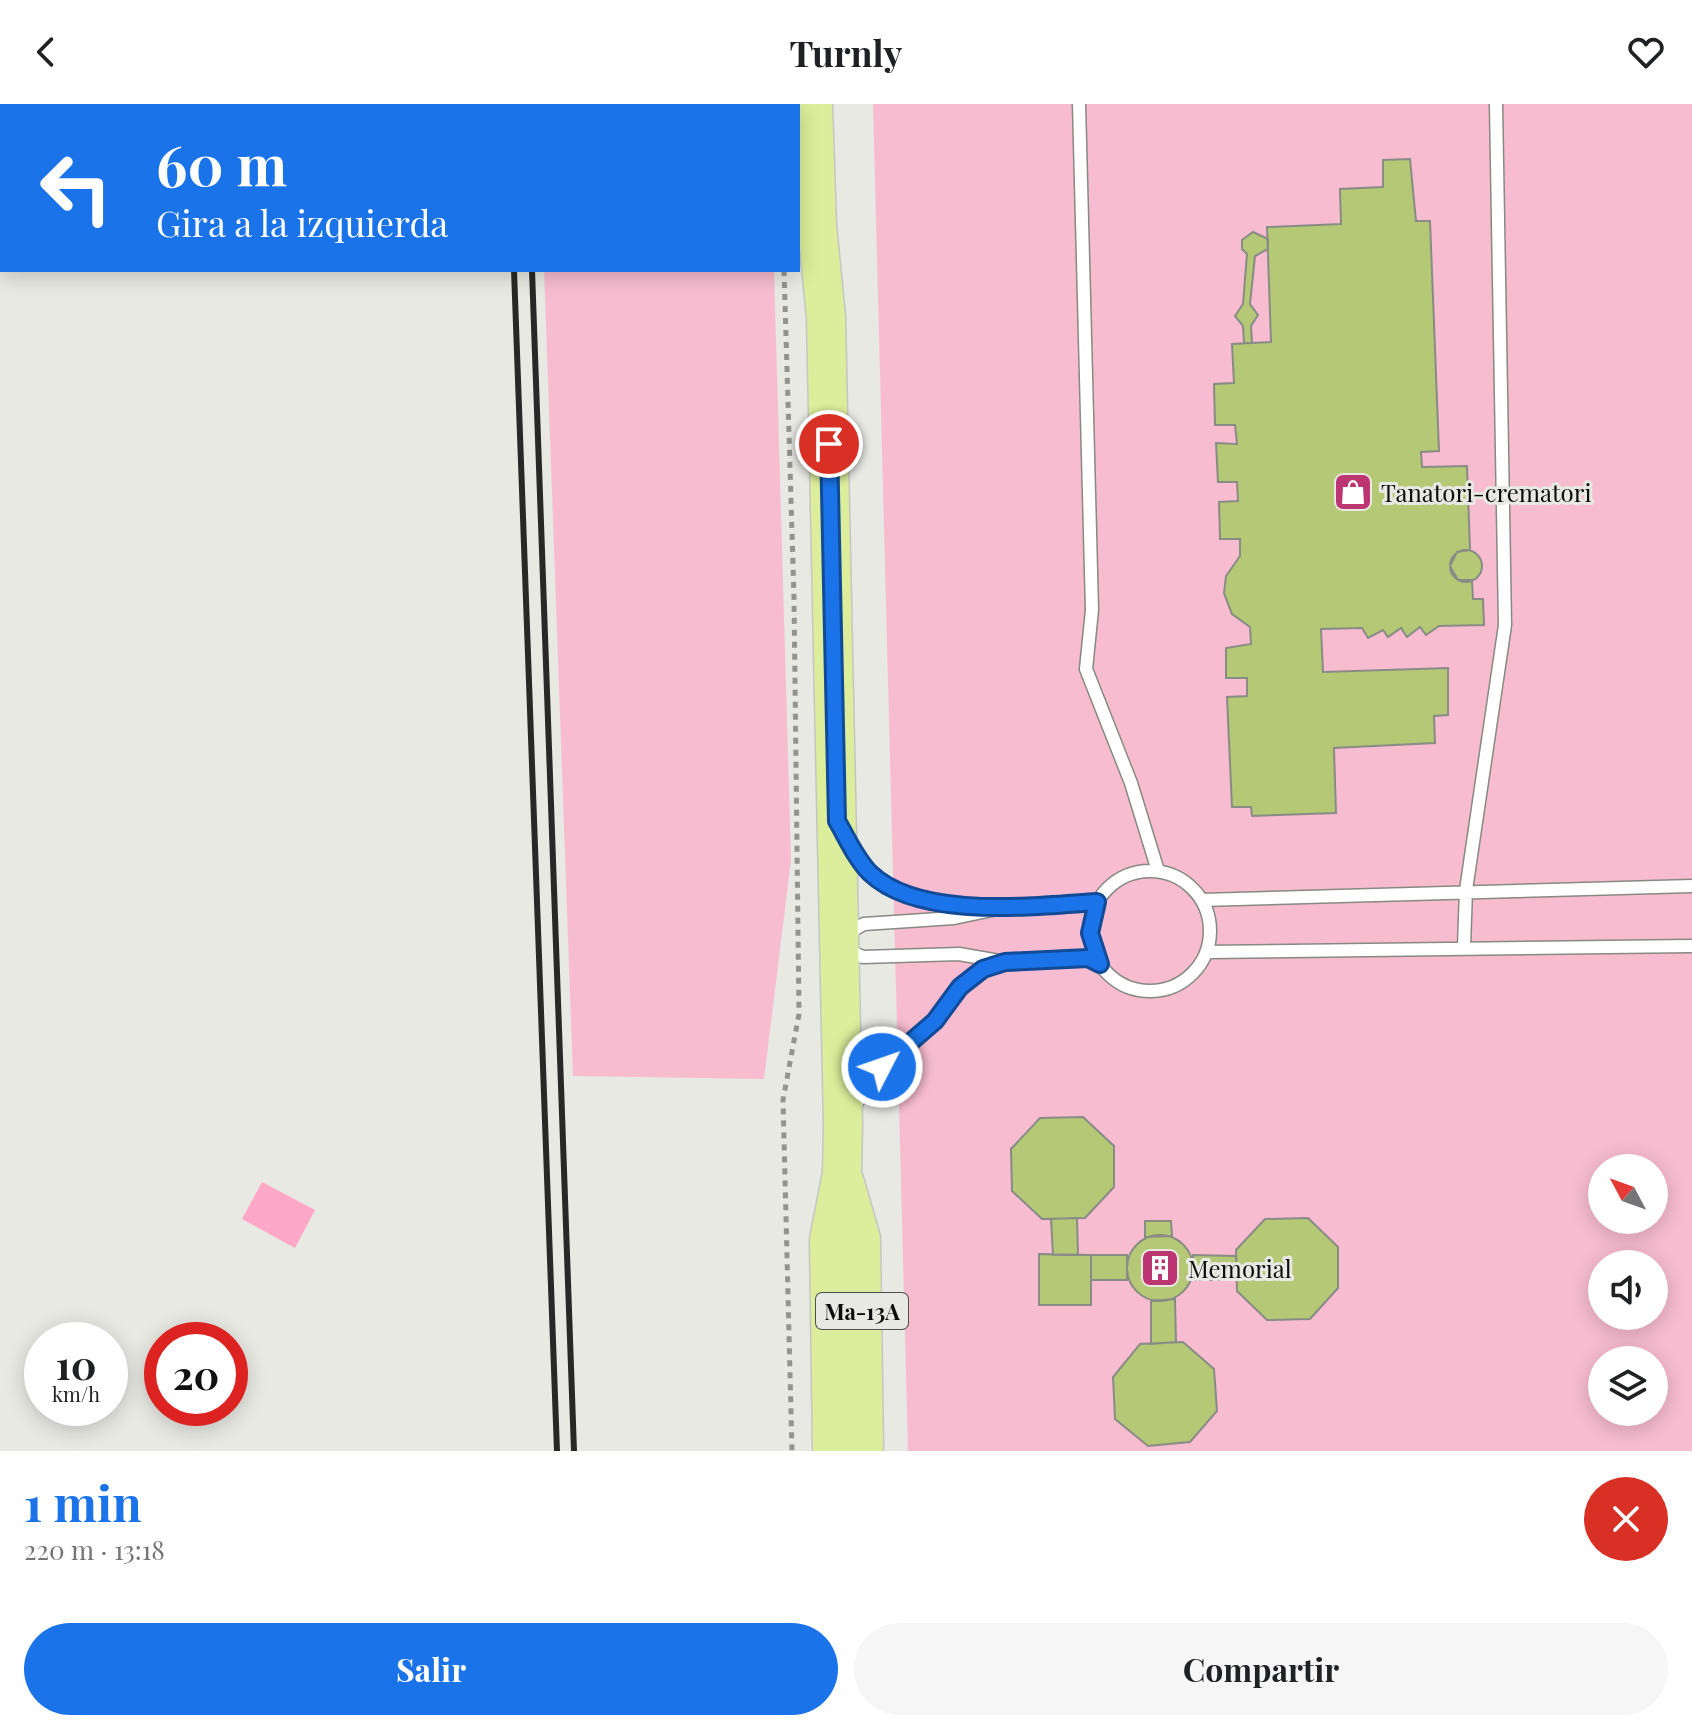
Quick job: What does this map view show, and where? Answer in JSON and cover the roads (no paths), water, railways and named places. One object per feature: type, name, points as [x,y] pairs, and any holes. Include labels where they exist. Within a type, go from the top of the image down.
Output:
[{"type":"main road","name":"Ma-13A","points":[[813,104],[817,226],[826,317],[842,943],[842,1174],[829,1240],[832,1451]]},
{"type":"main road","points":[[826,317],[841,231],[838,104]]},
{"type":"main road","name":"Ma-13A","points":[[842,1174],[861,1239],[864,1451]]},
{"type":"lane","points":[[1079,104],[1092,610],[1086,669],[1131,783],[1158,871]]},
{"type":"lane","points":[[1464,946],[1466,890],[1505,625],[1496,104]]},
{"type":"lane","points":[[837,821],[869,872],[896,892],[927,903],[1002,908],[1097,902]]},
{"type":"lane","points":[[1158,871],[1191,886],[1202,900],[1210,934],[1207,952],[1183,981],[1166,989],[1147,991],[1129,987],[1112,978],[1100,964],[1090,933],[1097,902],[1123,877],[1158,871]]},
{"type":"lane","points":[[1202,900],[1466,890],[1692,886]]},
{"type":"lane","points":[[1002,908],[954,918],[864,924],[848,933],[842,943],[847,950],[863,957],[959,954],[1005,962],[1088,958],[1100,964]]},
{"type":"lane","points":[[1207,952],[1464,946],[1692,946]]},
{"type":"lane","points":[[843,1125],[872,1078],[895,1053],[935,1021],[960,987],[983,969],[1005,962]]},
{"type":"railway","points":[[514,272],[557,1451]]},
{"type":"railway","points":[[532,272],[574,1451]]},
{"type":"place","name":"Tanatori-crematori","points":[[1353,492]]},
{"type":"place","name":"Memorial","points":[[1160,1268]]}]
